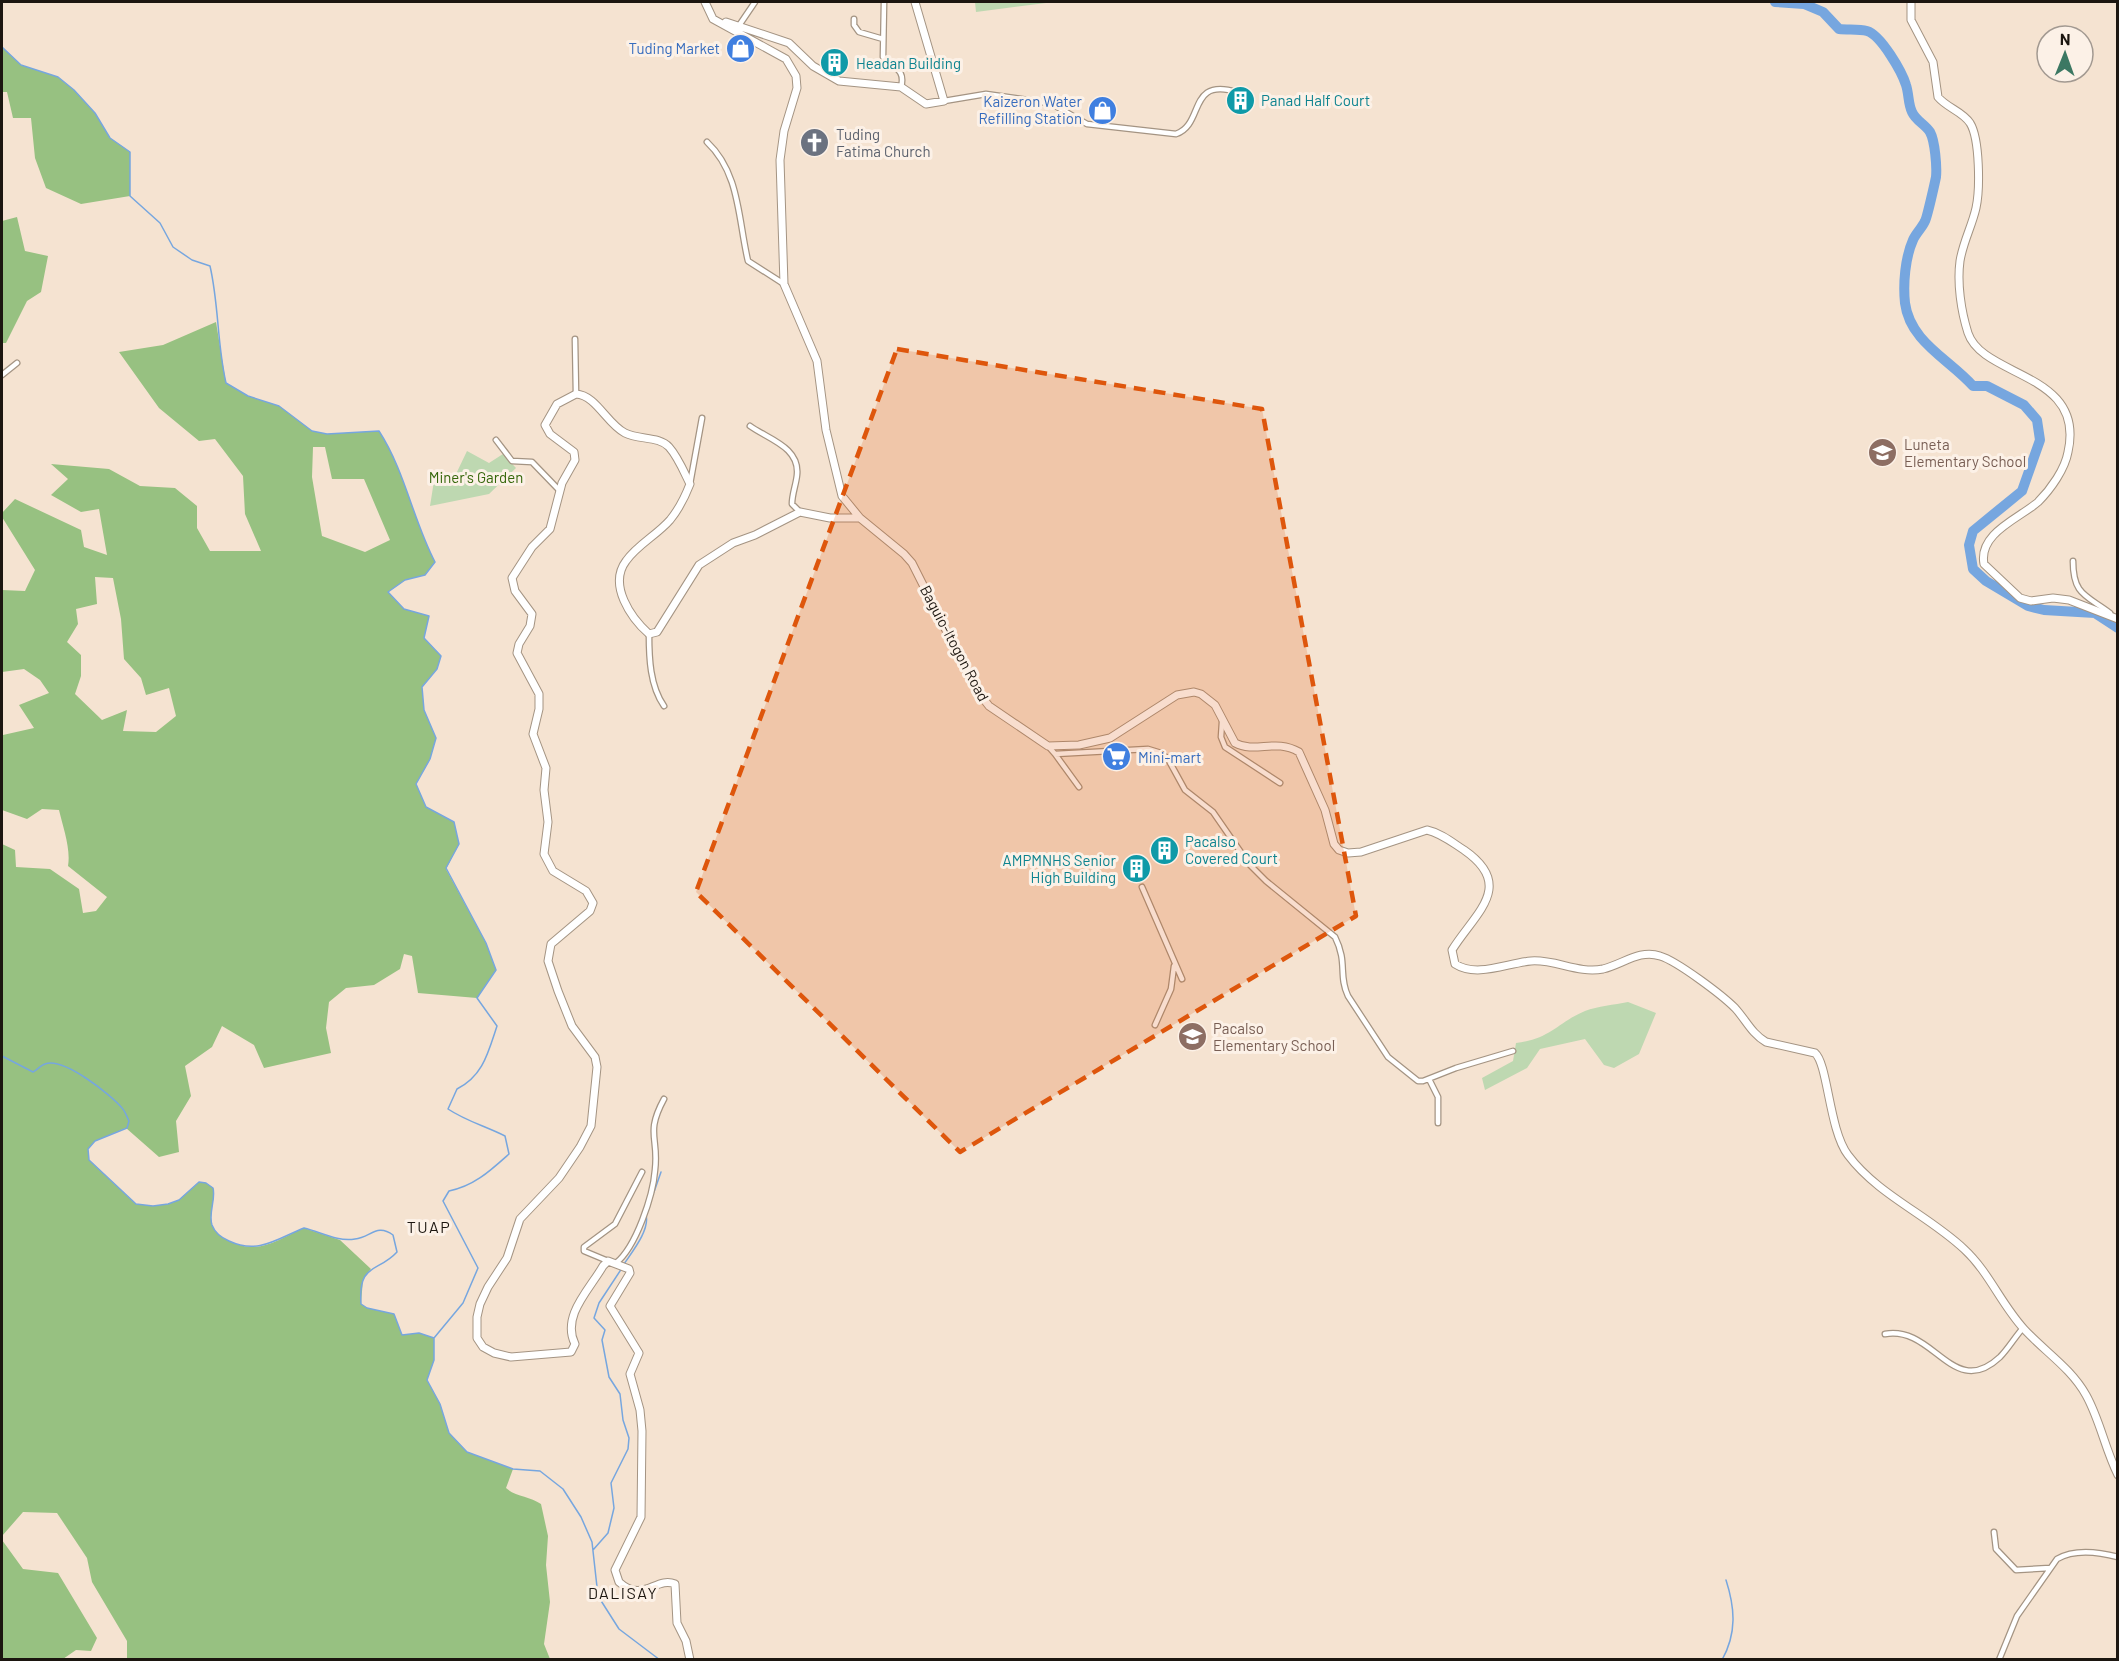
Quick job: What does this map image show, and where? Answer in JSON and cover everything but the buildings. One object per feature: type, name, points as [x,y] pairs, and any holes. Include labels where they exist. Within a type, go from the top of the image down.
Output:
[{"type":"street","points":[[705,2],[713,19],[789,43],[819,70],[840,81],[901,87],[926,104],[986,94],[1052,104],[1087,124],[1176,134],[1187,129],[1198,100],[1204,94],[1218,90],[1237,92]]},
{"type":"street","points":[[738,27],[755,2]]},
{"type":"street","points":[[915,2],[944,101]]},
{"type":"street","points":[[1911,2],[1911,20],[1933,62],[1938,97],[1969,121],[1977,148],[1977,206],[1960,262],[1960,294],[1968,333],[1977,348],[2039,384],[2058,400],[2068,423],[2068,453],[2055,479],[2039,500],[1997,531],[1984,552],[1984,564],[2020,598],[2031,601],[2053,598],[2069,600],[2090,610],[2116,618]]},
{"type":"street","points":[[884,3],[883,57],[903,75],[901,87]]},
{"type":"street","points":[[854,18],[855,29],[883,39]]},
{"type":"street","name":"Baguio-Itogon Road","points":[[713,19],[786,59],[796,76],[797,88],[784,131],[780,160],[784,284],[817,361],[826,430],[836,481],[842,496],[860,518],[912,563],[983,700],[1020,729],[1048,746]]},
{"type":"street","points":[[707,142],[723,160],[734,191],[748,261],[784,284]]},
{"type":"street","points":[[575,339],[576,394]]},
{"type":"street","points":[[2,375],[17,363]]},
{"type":"street","points":[[664,1099],[652,1126],[656,1169],[635,1237],[577,1306],[571,1323],[570,1335],[574,1344],[571,1352],[511,1357],[494,1353],[477,1338],[477,1317],[480,1304],[507,1258],[520,1219],[559,1178],[587,1135],[596,1086],[595,1057],[572,1026],[548,961],[551,944],[557,936],[591,911],[591,896],[553,871],[544,854],[548,822],[544,790],[546,768],[533,734],[539,709],[539,694],[517,653],[519,644],[530,626],[532,614],[512,585],[515,573],[532,547],[550,529],[560,491],[575,460],[572,449],[550,434],[544,426],[557,404],[576,394],[587,396],[614,426],[625,433],[664,443],[670,448],[690,484]]},
{"type":"street","points":[[664,706],[657,695],[649,663],[649,634],[623,599],[621,572],[627,559],[679,508],[690,484],[702,418]]},
{"type":"street","points":[[750,426],[785,447],[794,459],[797,474],[792,504],[800,512],[830,518],[860,518]]},
{"type":"street","points":[[496,440],[512,461],[532,462],[560,491]]},
{"type":"street","points":[[649,634],[657,632],[699,565],[733,543],[755,535],[800,512]]},
{"type":"street","points":[[2073,561],[2073,580],[2076,587],[2116,618]]},
{"type":"street","points":[[1048,746],[1079,745],[1110,738],[1185,693],[1194,692],[1209,699],[1230,737],[1241,747],[1274,744],[1291,747],[1299,752],[1325,810],[1334,844],[1339,850],[1348,853],[1361,852],[1427,830],[1437,833],[1477,859],[1488,872],[1490,893],[1485,905],[1452,950],[1455,964],[1462,969],[1484,969],[1532,961],[1586,970],[1604,969],[1634,956],[1660,955],[1734,1007],[1759,1038],[1774,1044],[1815,1053],[1823,1066],[1832,1120],[1846,1152],[1858,1168],[1882,1189],[1934,1223],[1965,1250],[1989,1276],[2022,1328],[2080,1385],[2092,1406],[2118,1475]]},
{"type":"street","points":[[1222,719],[1221,737],[1225,747],[1280,783]]},
{"type":"street","points":[[1048,746],[1079,787]]},
{"type":"street","points":[[1055,754],[1139,748],[1161,753],[1173,766],[1185,790],[1214,813],[1249,864],[1266,881],[1335,937],[1343,952],[1344,988],[1348,996],[1388,1057],[1411,1078],[1418,1081],[1429,1079],[1456,1068],[1513,1051]]},
{"type":"street","points":[[1142,887],[1174,966],[1182,979]]},
{"type":"street","points":[[1155,1025],[1171,989],[1174,966]]},
{"type":"street","points":[[1429,1079],[1438,1097],[1438,1123]]},
{"type":"street","points":[[642,1172],[615,1224],[584,1247],[584,1251],[629,1269],[630,1273],[610,1306],[639,1353],[630,1374],[641,1420],[642,1504],[639,1524],[615,1570],[619,1582],[634,1591],[643,1591],[667,1582],[675,1584],[676,1617],[686,1641],[690,1659]]},
{"type":"street","points":[[1885,1334],[1907,1334],[1932,1348],[1952,1366],[1967,1372],[1984,1369],[2001,1357],[2022,1328]]},
{"type":"street","points":[[1994,1532],[1996,1549],[2016,1570],[2050,1568]]},
{"type":"street","points":[[1999,1659],[2017,1616],[2056,1559],[2069,1554],[2103,1553],[2118,1557]]},
{"type":"highlighted area","points":[[897,349],[1262,409],[1356,916],[960,1152],[696,892]]},
{"type":"green space","points":[[975,2],[1054,2],[976,12]]},
{"type":"green space","points":[[2,47],[21,65],[58,77],[74,90],[95,113],[110,138],[130,152],[130,196],[81,204],[46,188],[35,158],[31,118],[13,118],[7,92],[2,92]]},
{"type":"green space","points":[[17,217],[25,251],[48,256],[41,292],[27,301],[6,343],[2,343],[2,221]]},
{"type":"green space","points":[[216,322],[226,383],[248,396],[279,406],[312,431],[327,434],[379,431],[388,446],[435,562],[425,575],[405,580],[388,592],[404,609],[429,616],[424,638],[441,656],[437,669],[422,687],[424,710],[436,738],[430,759],[416,784],[426,807],[454,822],[459,844],[446,869],[486,943],[496,970],[477,998],[418,993],[412,956],[404,954],[400,969],[374,985],[346,988],[329,1002],[326,1028],[331,1053],[264,1068],[254,1045],[222,1026],[212,1047],[185,1066],[191,1096],[176,1121],[179,1152],[159,1157],[126,1128],[95,1141],[88,1149],[89,1160],[136,1204],[153,1206],[168,1204],[179,1200],[199,1182],[206,1183],[213,1188],[214,1193],[212,1225],[219,1235],[229,1241],[250,1247],[260,1246],[277,1241],[304,1228],[340,1240],[371,1269],[363,1279],[361,1304],[367,1308],[394,1314],[402,1335],[419,1333],[434,1338],[434,1360],[427,1380],[440,1404],[449,1433],[467,1452],[513,1469],[506,1488],[541,1504],[548,1536],[546,1565],[550,1602],[544,1644],[550,1659],[127,1659],[127,1641],[92,1582],[87,1558],[57,1513],[23,1512],[2,1536],[2,844],[15,850],[16,867],[50,869],[79,889],[83,913],[96,911],[107,897],[68,866],[68,845],[59,810],[42,809],[27,819],[2,810],[2,731],[3,735],[34,728],[19,705],[49,693],[40,680],[24,669],[2,672],[2,590],[25,591],[35,570],[2,517],[2,513],[15,499],[81,530],[84,547],[107,555],[99,509],[81,512],[51,495],[68,479],[51,464],[109,469],[140,486],[175,488],[197,506],[197,528],[210,551],[261,551],[245,514],[243,476],[215,439],[199,441],[159,408],[119,352],[163,345]],"holes":[[[313,447],[325,447],[332,479],[364,479],[390,540],[365,552],[322,536],[312,477]],[[95,577],[113,578],[121,619],[124,659],[141,678],[146,695],[169,688],[176,716],[156,732],[123,731],[127,710],[102,720],[75,694],[81,676],[81,655],[67,642],[78,624],[76,609],[97,604]]]},
{"type":"green space","name":"Miner's Garden","points":[[467,451],[489,463],[503,454],[516,468],[489,494],[430,506],[434,481],[456,474]]},
{"type":"green space","points":[[1628,1002],[1656,1013],[1639,1054],[1614,1068],[1604,1065],[1585,1039],[1540,1049],[1527,1068],[1485,1090],[1482,1078],[1513,1061],[1516,1043],[1538,1038],[1585,1011]]},
{"type":"green space","points":[[2,1540],[23,1569],[58,1573],[97,1638],[91,1651],[76,1650],[63,1659],[2,1659]]},
{"type":"waterway","points":[[1775,2],[1804,4],[1823,12],[1839,29],[1867,31],[1878,39],[1890,55],[1906,85],[1912,112],[1930,132],[1936,161],[1936,177],[1927,214],[1924,224],[1913,240],[1906,263],[1904,296],[1908,317],[1922,339],[1973,386],[1987,386],[2024,405],[2037,420],[2040,440],[2022,491],[1973,531],[1969,545],[1973,569],[1986,581],[2028,606],[2044,610],[2095,613],[2118,628]]},
{"type":"waterway","points":[[2,47],[21,65],[58,77],[74,90],[95,113],[110,138],[130,152],[130,196],[160,223],[173,247],[192,260],[210,266],[226,383],[248,396],[279,406],[312,431],[327,434],[379,431],[396,462],[435,562],[425,575],[405,580],[388,592],[404,609],[429,616],[424,638],[441,656],[437,669],[422,687],[424,710],[436,738],[430,759],[416,784],[426,807],[454,822],[459,844],[446,868],[486,943],[496,970],[477,998],[497,1026],[491,1045],[479,1070],[466,1084],[457,1089],[448,1109],[505,1136],[509,1154],[474,1182],[449,1191],[443,1201],[478,1268],[463,1303],[434,1338],[434,1360],[427,1380],[440,1404],[449,1433],[467,1452],[513,1469],[540,1471],[563,1489],[581,1517],[592,1542],[598,1596],[619,1629],[660,1660]]},
{"type":"waterway","points":[[2,1056],[33,1072],[45,1064],[53,1063],[64,1066],[98,1087],[122,1108],[129,1121],[127,1128],[95,1141],[88,1149],[89,1160],[136,1204],[153,1206],[168,1204],[179,1200],[199,1182],[206,1183],[213,1188],[211,1220],[215,1230],[219,1235],[240,1245],[268,1244],[304,1228],[348,1240],[361,1238],[378,1230],[393,1235],[397,1252],[366,1275],[361,1291],[361,1304],[367,1308],[394,1314],[402,1335],[419,1333],[434,1338]]},
{"type":"waterway","points":[[654,1192],[661,1172]]},
{"type":"waterway","points":[[624,1264],[643,1234],[647,1221],[646,1215]]},
{"type":"waterway","points":[[593,1550],[608,1533],[614,1508],[611,1483],[628,1449],[629,1438],[623,1420],[620,1394],[609,1377],[602,1340],[605,1330],[594,1318],[599,1303],[622,1268]]},
{"type":"waterway","points":[[1722,1660],[1730,1640],[1733,1620],[1726,1580]]},
{"type":"place","name":"Tuding Market","points":[[741,48]]},
{"type":"place","name":"Headan Building","points":[[835,63]]},
{"type":"place","name":"Panad Half Court","points":[[1240,100]]},
{"type":"place","name":"Kaizeron Water Refilling Station","points":[[1103,110]]},
{"type":"place","name":"Tuding Fatima Church","points":[[815,143]]},
{"type":"place","name":"Luneta Elementary School","points":[[1883,453]]},
{"type":"place","name":"Mini-mart","points":[[1117,757]]},
{"type":"place","name":"Pacalso Covered Court","points":[[1164,850]]},
{"type":"place","name":"AMPMNHS Senior High Building","points":[[1137,869]]},
{"type":"place","name":"Pacalso Elementary School","points":[[1192,1037]]},
{"type":"district","name":"TUAP","points":[[429,1226]]},
{"type":"district","name":"DALISAY","points":[[623,1592]]}]
